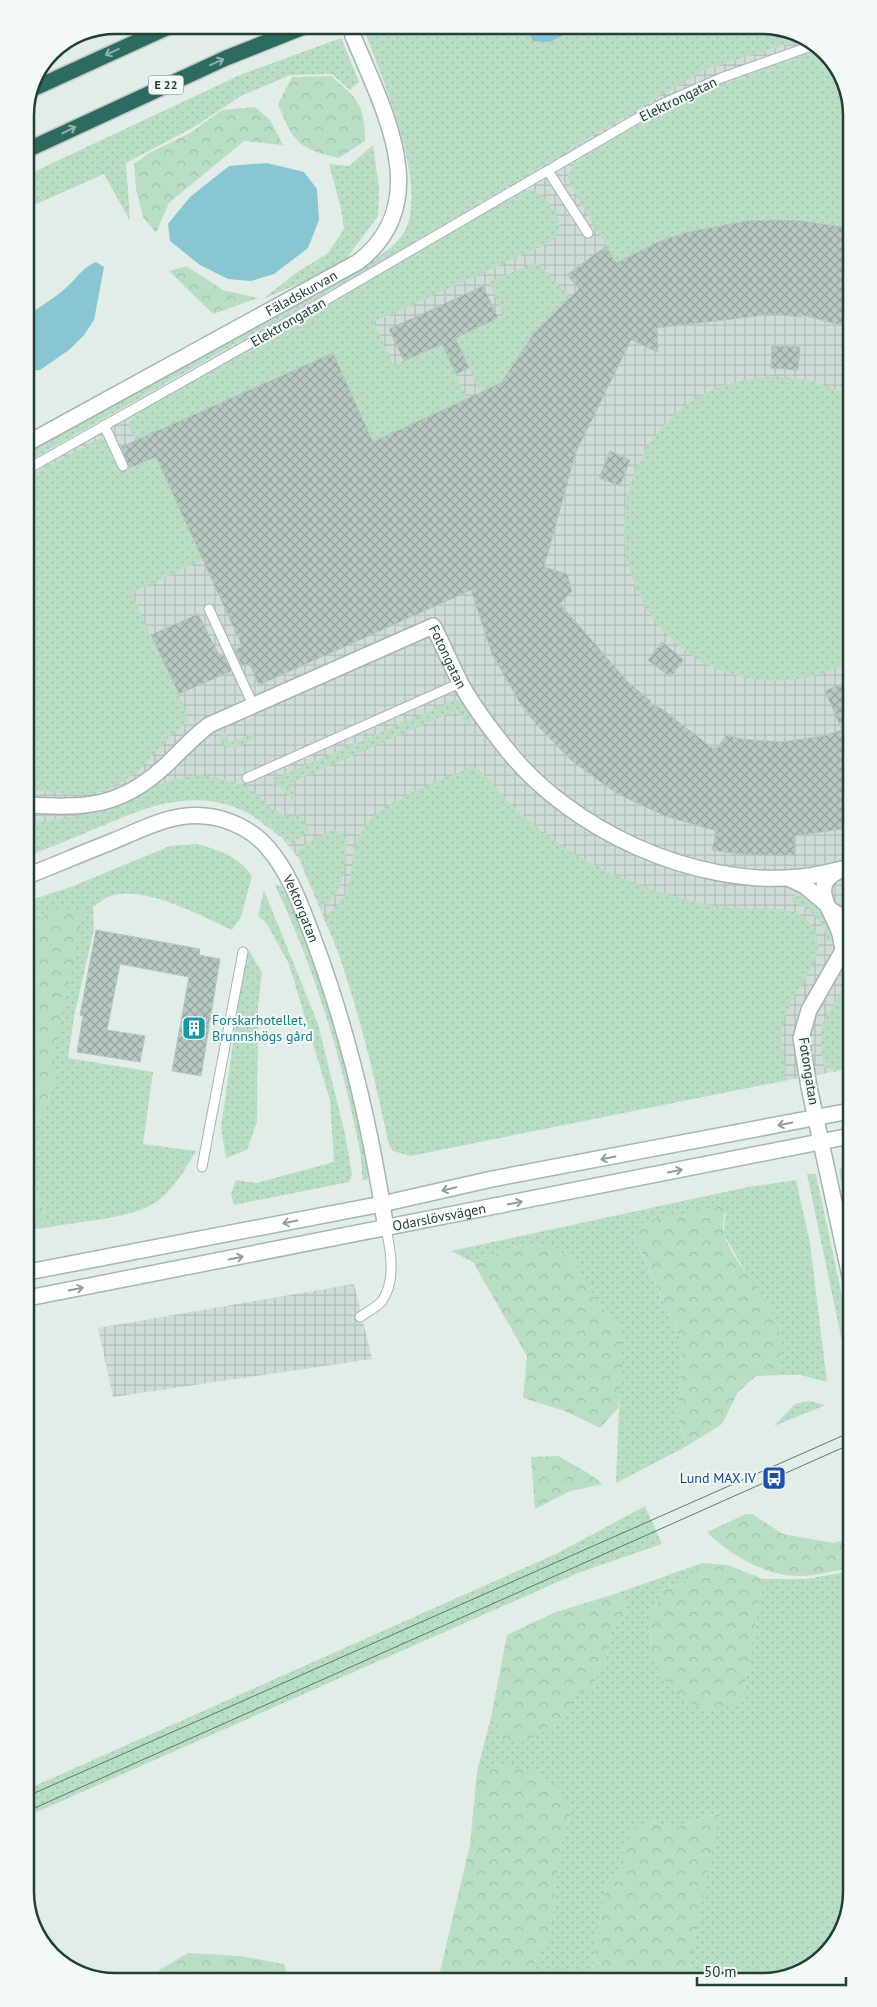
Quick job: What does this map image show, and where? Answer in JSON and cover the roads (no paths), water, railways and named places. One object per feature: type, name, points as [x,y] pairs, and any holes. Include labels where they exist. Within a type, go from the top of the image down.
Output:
[{"type":"highway","points":[[39,86],[152,34]]},
{"type":"highway","name":"E 22","points":[[34,147],[226,58],[286,34]]},
{"type":"street","name":"Fäladskurvan","points":[[34,440],[358,262],[374,249],[392,222],[397,206],[399,174],[389,129],[352,36]]},
{"type":"street","name":"Fotongatan","points":[[34,806],[90,805],[115,799],[140,785],[164,767],[188,741],[210,726],[253,705],[433,626],[460,683],[487,724],[517,762],[555,797],[590,823],[618,839],[670,860],[720,872],[787,878],[843,869]]},
{"type":"street","name":"Vektorgatan","points":[[34,873],[151,826],[184,816],[206,816],[227,821],[260,840],[280,865],[297,898],[328,978],[358,1077],[386,1229]]},
{"type":"street","name":"Fotongatan","points":[[843,870],[830,876],[825,884],[828,907],[843,939]]},
{"type":"street","name":"Fotongatan","points":[[787,878],[805,886],[838,915],[843,916]]},
{"type":"street","name":"Fotongatan","points":[[843,950],[809,1010],[802,1030],[803,1053],[843,1242]]},
{"type":"street","name":"Odarslövsvägen","points":[[34,1271],[382,1204],[492,1179],[843,1113]]},
{"type":"street","name":"Odarslövsvägen","points":[[34,1297],[843,1138]]},
{"type":"lane","name":"Elektrongatan","points":[[34,465],[293,319],[662,104],[721,78],[807,47]]},
{"type":"lane","points":[[548,171],[588,233]]},
{"type":"lane","points":[[104,425],[123,466]]},
{"type":"lane","points":[[209,609],[253,705]]},
{"type":"lane","points":[[247,778],[460,683]]},
{"type":"lane","points":[[202,1167],[243,952]]},
{"type":"lane","points":[[360,1318],[381,1302],[388,1290],[390,1248],[386,1229]]},
{"type":"water","points":[[529,34],[566,34],[549,42],[533,41]]},
{"type":"water","points":[[267,163],[304,172],[317,189],[319,220],[308,248],[274,274],[251,281],[228,279],[200,265],[170,241],[168,224],[190,197],[229,166]]},
{"type":"water","points":[[96,262],[104,267],[94,320],[84,335],[69,350],[40,370],[34,370],[34,310],[54,298]]},
{"type":"tram line","points":[[34,1793],[843,1436]]},
{"type":"tram line","points":[[34,1808],[843,1448]]},
{"type":"place","name":"Forskarhotellet, Brunnshögs gård","points":[[194,1028]]},
{"type":"place","name":"Lund MAX IV","points":[[774,1478]]}]
